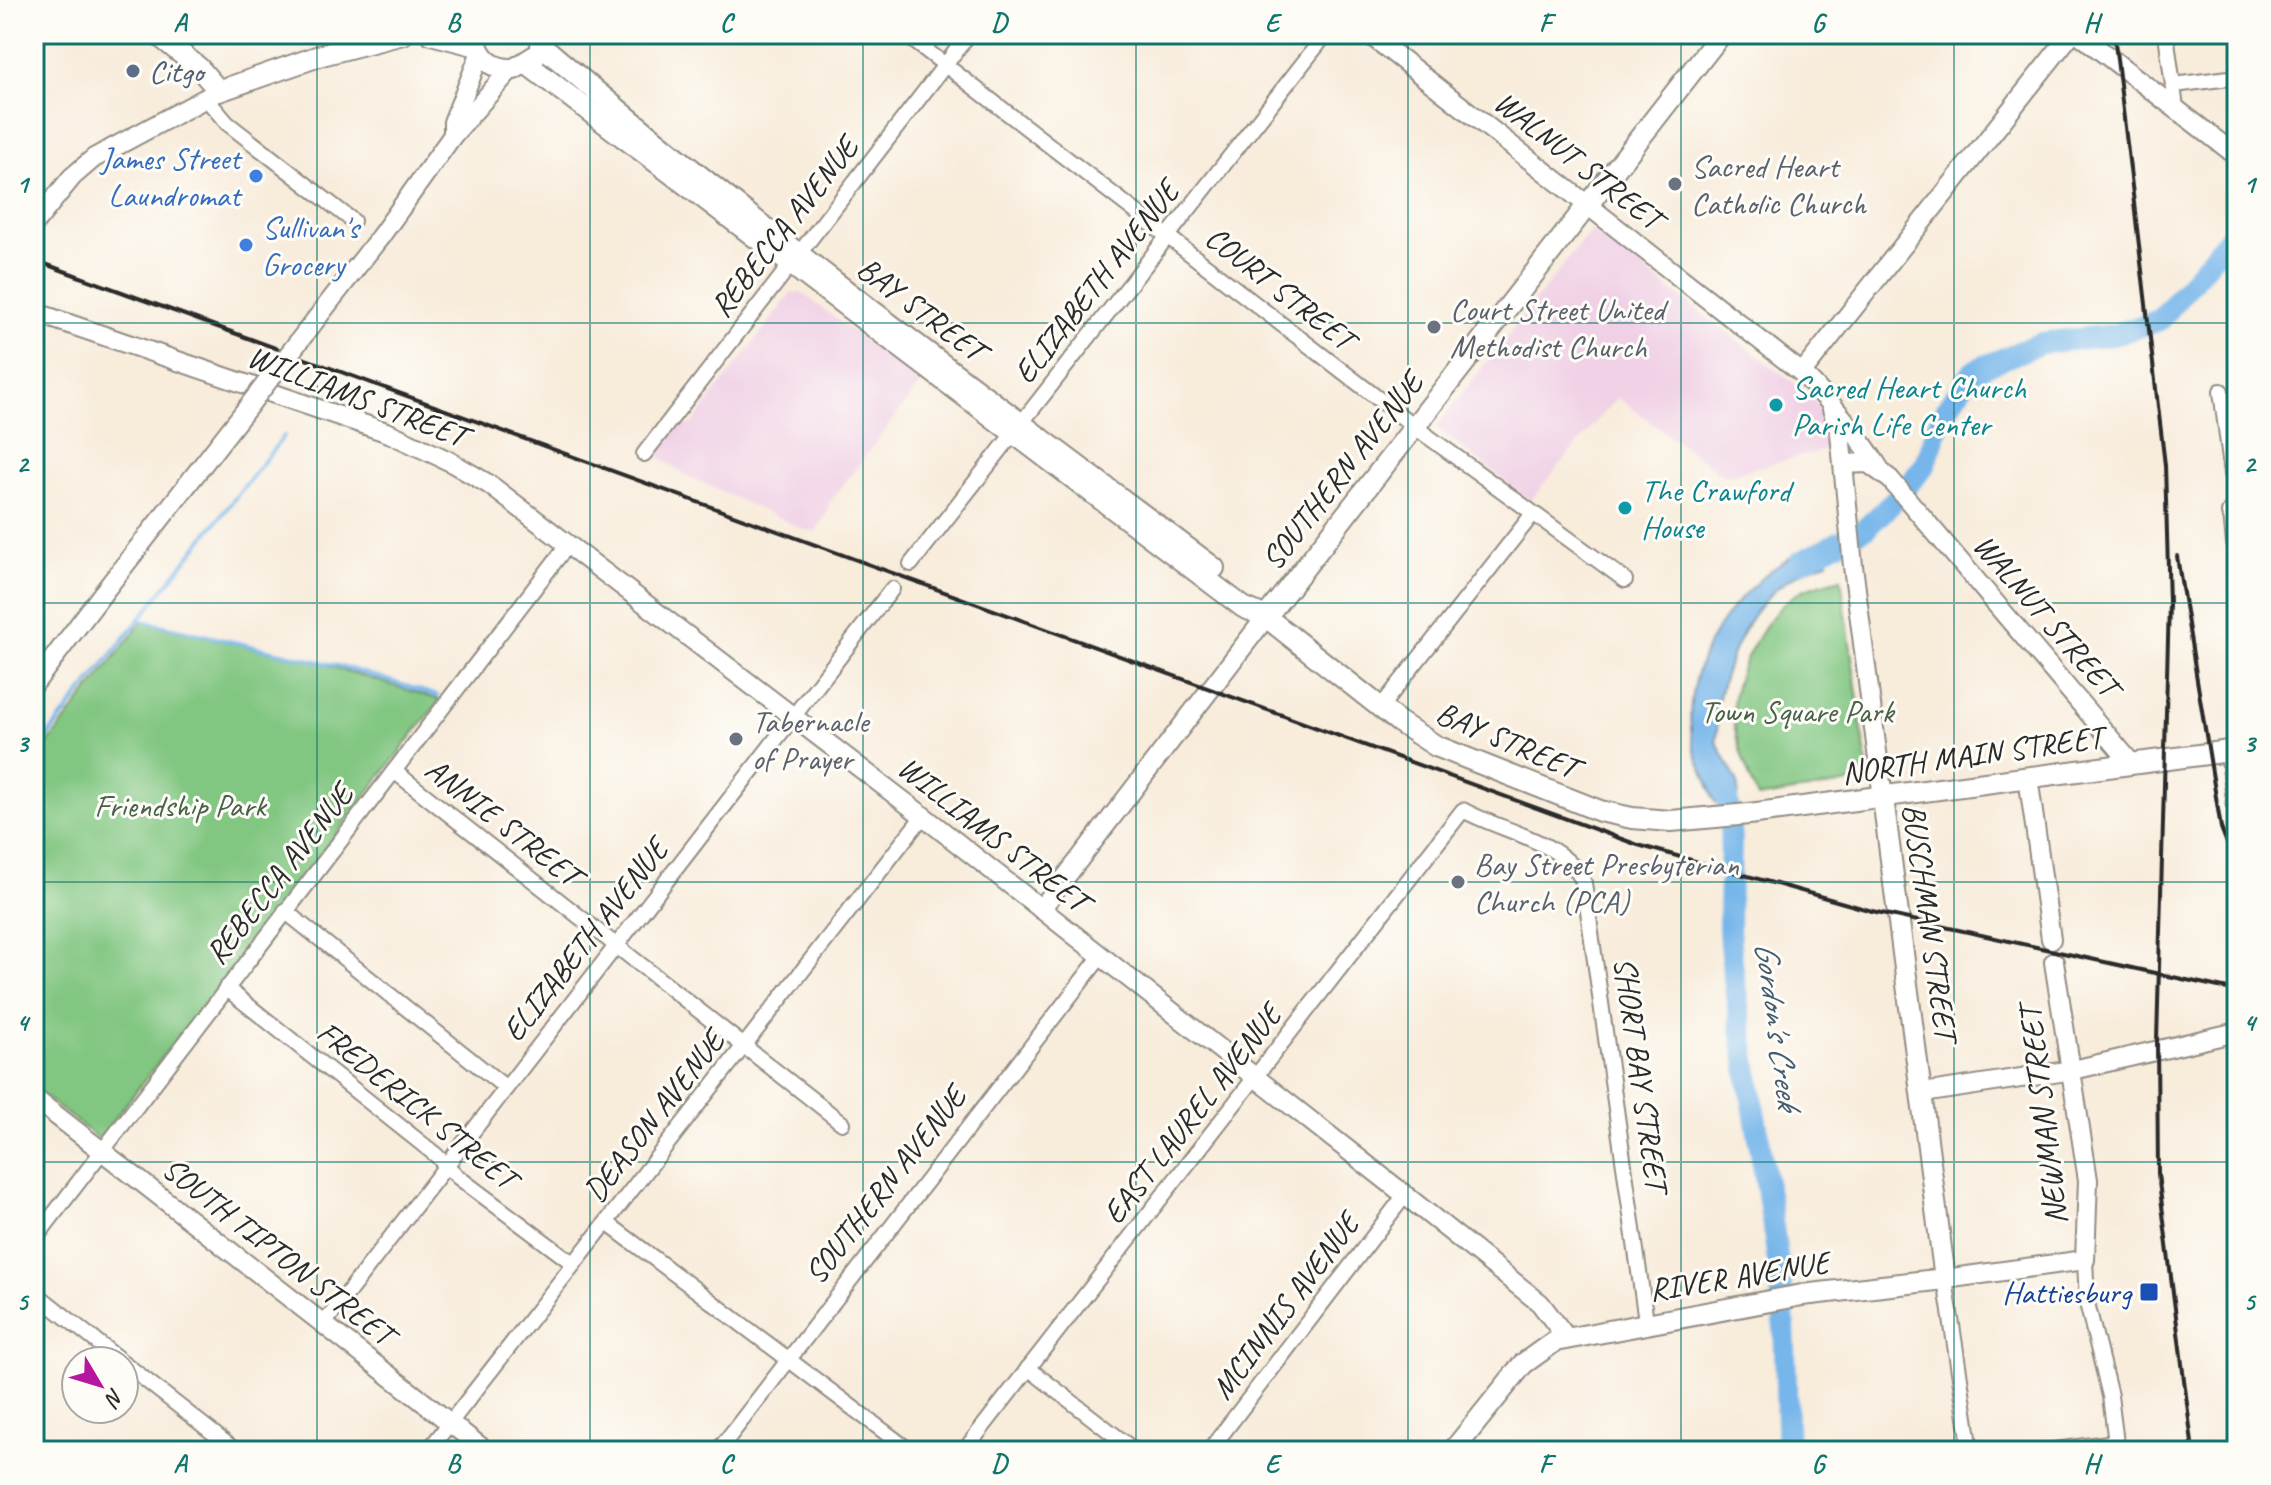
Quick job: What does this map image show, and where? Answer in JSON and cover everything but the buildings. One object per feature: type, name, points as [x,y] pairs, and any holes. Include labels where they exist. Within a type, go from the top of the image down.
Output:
[{"type":"main road","points":[[157,34],[199,68],[212,94],[322,55],[403,34]]},
{"type":"main road","name":"BAY STREET","points":[[431,34],[478,44],[494,67],[518,67],[795,260],[1016,429],[1252,596],[1266,617],[1380,708],[1447,751],[1600,811],[1651,821],[1714,818]]},
{"type":"main road","name":"SOUTHERN AVENUE","points":[[1266,617],[1721,34]]},
{"type":"main road","points":[[518,67],[541,39]]},
{"type":"main road","name":"BAY STREET","points":[[541,39],[631,122],[795,260]]},
{"type":"main road","name":"NORTH MAIN STREET","points":[[1714,818],[2232,751]]},
{"type":"main road","name":"BUSCHMAN STREET","points":[[1883,798],[1945,1279]]},
{"type":"main road","name":"RIVER AVENUE","points":[[1453,1451],[1523,1364],[1543,1347],[1566,1337],[1802,1295],[1945,1279]]},
{"type":"street","name":"COURT STREET","points":[[905,34],[1415,427],[1625,580]]},
{"type":"street","name":"REBECCA AVENUE","points":[[644,454],[969,34]]},
{"type":"street","name":"ELIZABETH AVENUE","points":[[911,564],[1326,34]]},
{"type":"street","name":"WALNUT STREET","points":[[1369,34],[1802,373],[1828,403],[1843,414],[1886,475],[2132,764]]},
{"type":"street","points":[[1802,373],[2071,34]]},
{"type":"street","points":[[2079,34],[2237,156]]},
{"type":"street","points":[[2166,34],[2176,108]]},
{"type":"street","points":[[453,135],[453,122],[478,44]]},
{"type":"street","points":[[34,684],[380,237],[453,135],[518,67]]},
{"type":"street","points":[[2174,85],[2237,77]]},
{"type":"street","points":[[34,224],[72,177],[94,158],[212,94],[227,123],[353,221]]},
{"type":"street","name":"WILLIAMS STREET","points":[[34,312],[406,440],[490,485],[923,816],[1405,1195],[1540,1303],[1566,1337]]},
{"type":"street","points":[[2221,391],[2235,497],[2237,574]]},
{"type":"street","name":"BUSCHMAN STREET","points":[[1828,403],[1840,433],[1853,566],[1883,798]]},
{"type":"street","points":[[1844,464],[1860,461],[1886,475]]},
{"type":"street","points":[[1380,708],[1532,515]]},
{"type":"street","name":"REBECCA AVENUE","points":[[34,1240],[569,543]]},
{"type":"street","name":"ELIZABETH AVENUE","points":[[323,1325],[892,589]]},
{"type":"street","name":"SOUTHERN AVENUE","points":[[1041,909],[1266,617]]},
{"type":"street","points":[[2232,751],[2237,824]]},
{"type":"street","name":"ANNIE STREET","points":[[394,771],[842,1123]]},
{"type":"street","points":[[2028,777],[2051,939]]},
{"type":"street","name":"EAST LAUREL AVENUE","points":[[964,1451],[1463,810]]},
{"type":"street","name":"SHORT BAY STREET","points":[[1463,810],[1559,853],[1574,866],[1584,883],[1646,1321]]},
{"type":"street","name":"DEASON AVENUE","points":[[428,1451],[923,816]]},
{"type":"street","points":[[285,911],[506,1088]]},
{"type":"street","name":"SOUTHERN AVENUE","points":[[718,1451],[1101,956]]},
{"type":"street","name":"NEWMAN STREET","points":[[2054,962],[2073,1070],[2089,1202],[2085,1260],[2087,1303],[2110,1396],[2117,1447]]},
{"type":"street","name":"FREDERICK STREET","points":[[226,988],[574,1264]]},
{"type":"street","points":[[1923,1093],[2073,1070],[2237,1032]]},
{"type":"street","name":"SOUTH TIPTON STREET","points":[[34,1098],[486,1451]]},
{"type":"street","name":"MCINNIS AVENUE","points":[[1209,1451],[1405,1195]]},
{"type":"street","points":[[607,1223],[910,1451]]},
{"type":"street","name":"RIVER AVENUE","points":[[1945,1279],[2085,1260]]},
{"type":"street","name":"BUSCHMAN STREET","points":[[1945,1279],[1971,1451]]},
{"type":"street","points":[[34,1292],[101,1345]]},
{"type":"street","points":[[1028,1368],[1135,1451]]},
{"type":"street","points":[[140,1376],[226,1448]]},
{"type":"street","points":[[2047,1451],[2117,1447]]},
{"type":"shaded area","points":[[1591,230],[1794,383],[1817,404],[1833,448],[1724,476],[1617,397],[1530,501],[1436,427]]},
{"type":"shaded area","points":[[801,292],[920,384],[828,505],[829,510],[816,531],[805,530],[685,475],[651,451],[668,428],[692,424],[791,293]]},
{"type":"green space","name":"Town Square Park","points":[[1841,578],[1869,780],[1758,798],[1735,731],[1733,708],[1739,677],[1764,627],[1787,601],[1799,592]]},
{"type":"green space","name":"Friendship Park","points":[[142,622],[324,664],[440,700],[99,1139],[34,1089],[34,761]]},
{"type":"water","points":[[1823,542],[1828,562],[1804,570],[1784,583],[1767,598],[1740,637],[1723,682],[1716,714],[1716,741],[1738,783],[1737,800],[1716,803],[1693,742],[1691,706],[1698,671],[1712,637],[1734,606],[1760,579],[1790,558]]},
{"type":"waterway","name":"Gordon's Creek","points":[[1800,562],[1866,528],[1889,506],[1925,465],[1941,417],[1973,371],[2041,343],[2113,335],[2160,320],[2237,227]]},
{"type":"waterway","points":[[34,753],[284,436]]},
{"type":"waterway","points":[[138,620],[347,668],[438,696]]},
{"type":"waterway","name":"Gordon's Creek","points":[[1718,774],[1725,791],[1731,833],[1730,943],[1781,1285],[1788,1451]]},
{"type":"railway","points":[[2114,34],[2165,465],[2169,603],[2157,1040],[2158,1174],[2193,1451]]},
{"type":"railway","points":[[34,260],[1638,845],[1872,911],[2237,991]]},
{"type":"railway","points":[[2177,556],[2221,828],[2237,869]]},
{"type":"place","name":"Citgo","points":[[133,71]]},
{"type":"place","name":"James Street Laundromat","points":[[256,176]]},
{"type":"place","name":"Sacred Heart Catholic Church","points":[[1675,184]]},
{"type":"place","name":"Sullivan's Grocery","points":[[246,245]]},
{"type":"place","name":"Court Street United Methodist Church","points":[[1434,327]]},
{"type":"place","name":"Sacred Heart Church Parish Life Center","points":[[1776,405]]},
{"type":"place","name":"The Crawford House","points":[[1625,508]]},
{"type":"place","name":"Tabernacle of Prayer","points":[[736,739]]},
{"type":"place","name":"Bay Street Presbyterian Church (PCA)","points":[[1458,882]]},
{"type":"place","name":"Hattiesburg","points":[[2149,1292]]}]
